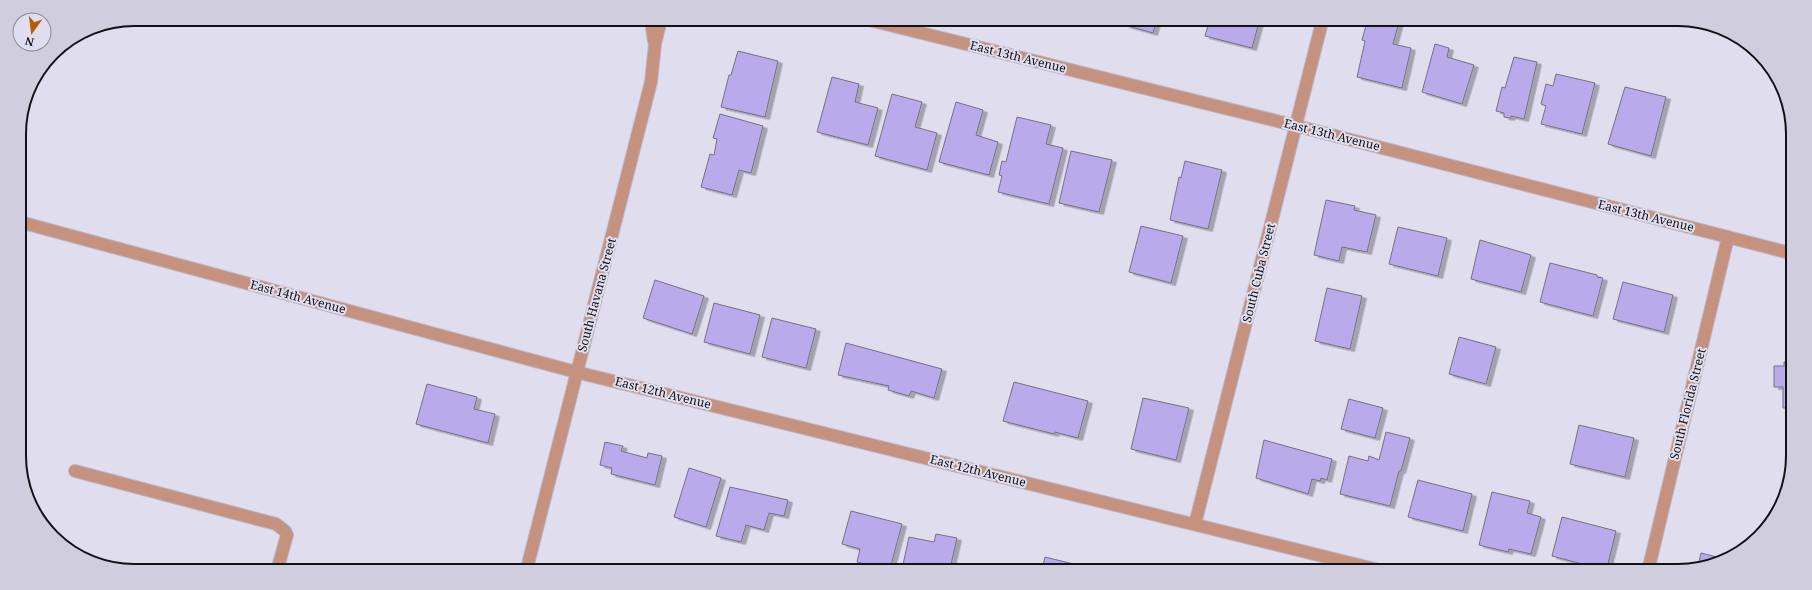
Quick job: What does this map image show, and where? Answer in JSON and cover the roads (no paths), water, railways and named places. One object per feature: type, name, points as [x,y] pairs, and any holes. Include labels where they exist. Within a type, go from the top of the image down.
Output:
[{"type":"street","points":[[652,26],[655,44]]},
{"type":"street","name":"South Havana Street","points":[[527,564],[651,82],[655,44],[660,26]]},
{"type":"street","name":"East 13th Avenue","points":[[893,26],[1297,126],[1786,252]]},
{"type":"street","name":"South Cuba Street","points":[[1196,524],[1321,26]]},
{"type":"street","name":"East 14th Avenue","points":[[26,224],[576,372]]},
{"type":"street","name":"South Florida Street","points":[[1650,564],[1728,237]]},
{"type":"street","name":"East 12th Avenue","points":[[576,372],[1355,564]]},
{"type":"street","points":[[75,471],[276,524],[285,531],[287,535],[279,564]]}]
